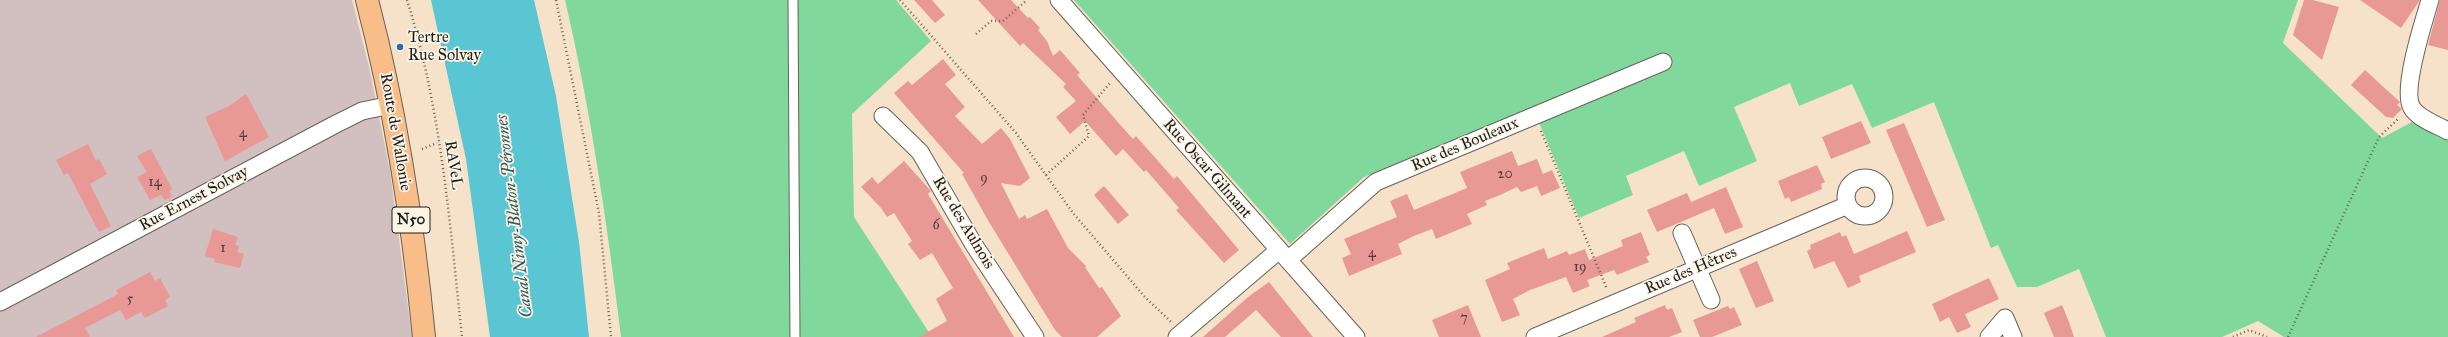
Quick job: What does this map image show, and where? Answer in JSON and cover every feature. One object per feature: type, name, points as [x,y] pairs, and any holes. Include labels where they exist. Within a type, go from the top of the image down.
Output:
[{"type":"main road","name":"Route de Wallonie","points":[[367,0],[391,105],[414,238],[424,337]]},
{"type":"street","name":"Rue Oscar Gilmant","points":[[1059,0],[1356,337]]},
{"type":"street","points":[[2430,0],[2414,56],[2408,91],[2408,100],[2412,109],[2448,131]]},
{"type":"street","name":"Rue des Bouleaux","points":[[1284,255],[1376,182],[1663,62]]},
{"type":"street","name":"Rue Ernest Solvay","points":[[0,302],[334,125],[362,111],[391,105]]},
{"type":"street","name":"Rue des Aulnois","points":[[883,116],[920,152],[974,245],[1035,337]]},
{"type":"street","name":"Rue des Hêtres","points":[[1535,337],[1848,205]]},
{"type":"street","points":[[1682,233],[1711,300]]},
{"type":"street","points":[[1180,335],[1284,255]]},
{"type":"street","points":[[1989,337],[2005,318],[2013,337]]},
{"type":"lane","points":[[793,0],[795,337]]},
{"type":"path","name":"RAVeL","points":[[406,0],[420,42],[438,143],[445,188],[462,337]]},
{"type":"path","points":[[556,0],[599,213],[611,337]]},
{"type":"path","points":[[900,0],[1016,133],[1073,213],[1144,296],[1180,335]]},
{"type":"path","points":[[976,34],[991,21],[1003,21],[1027,0]]},
{"type":"path","points":[[1046,175],[1089,136],[1083,115],[1122,71]]},
{"type":"path","points":[[2288,337],[2379,137],[2397,119],[2412,109]]},
{"type":"path","points":[[1535,116],[1613,304]]},
{"type":"path","points":[[422,149],[438,143]]},
{"type":"path","points":[[2234,337],[2249,330],[2267,337]]},
{"type":"shaded area","points":[[0,0],[352,0],[369,67],[390,171],[412,337],[0,337]]},
{"type":"green space","points":[[565,0],[789,0],[790,337],[621,337],[598,168],[583,84]]},
{"type":"green space","points":[[797,0],[896,0],[931,41],[852,114],[854,217],[932,337],[798,337]]},
{"type":"green space","points":[[1074,0],[2298,0],[2283,43],[2382,138],[2412,122],[2448,141],[2448,337],[2284,337],[2258,321],[2222,337],[2106,337],[2079,269],[2037,287],[2017,287],[1998,245],[1991,248],[1934,102],[1872,128],[1852,84],[1799,106],[1790,83],[1734,107],[1757,161],[1699,186],[1684,151],[1626,176],[1633,195],[1579,218],[1533,108],[1364,177],[1290,244]]},
{"type":"water","name":"Canal Nimy-Blaton-Péronnes","points":[[431,0],[534,0],[556,96],[579,242],[589,337],[490,337],[466,159]]},
{"type":"building","points":[[914,0],[932,0],[945,15],[935,23]]},
{"type":"building","points":[[978,0],[1011,0],[1028,18],[1030,17],[1040,28],[1038,30],[1047,41],[1053,56],[1060,50],[1080,73],[1077,75],[1123,128],[1133,139],[1136,136],[1174,179],[1177,176],[1239,250],[1224,263],[1176,210],[1179,208],[1146,170],[1144,172],[1123,149],[1116,156],[1085,121],[1070,134],[1056,117],[1076,101],[1063,87],[1066,84],[1023,43],[1020,46]]},
{"type":"building","points":[[2304,0],[2313,0],[2339,7],[2322,60],[2293,35]]},
{"type":"building","points":[[2360,0],[2420,0],[2401,28]]},
{"type":"building","points":[[2440,0],[2448,0],[2448,50],[2428,45]]},
{"type":"building","points":[[943,59],[956,75],[945,84],[965,107],[955,116],[982,144],[1001,128],[1010,139],[1030,178],[1020,186],[1001,183],[1019,219],[1025,215],[1027,219],[1047,209],[1068,248],[1086,266],[1085,267],[1099,288],[1102,287],[1121,316],[1097,337],[1062,337],[1055,330],[989,222],[962,174],[964,173],[894,93],[908,81],[912,85]]},
{"type":"building","points":[[2365,70],[2400,102],[2397,105],[2402,109],[2393,118],[2386,117],[2351,85]]},
{"type":"building","points":[[246,94],[269,137],[225,161],[205,117],[229,106]]},
{"type":"building","points":[[1861,121],[1871,143],[1831,159],[1822,137]]},
{"type":"building","points":[[1904,123],[1945,220],[1927,227],[1886,130]]},
{"type":"building","points":[[88,144],[96,161],[99,159],[107,174],[90,184],[111,226],[99,232],[68,173],[64,175],[56,160]]},
{"type":"building","points":[[151,149],[172,189],[169,191],[172,197],[165,200],[161,195],[150,200],[137,177],[147,172],[137,156]]},
{"type":"building","points":[[1512,151],[1518,166],[1537,159],[1543,174],[1552,170],[1560,188],[1541,196],[1537,186],[1521,192],[1517,187],[1485,201],[1487,205],[1467,214],[1472,224],[1436,239],[1432,229],[1414,236],[1398,244],[1402,254],[1349,276],[1342,258],[1351,254],[1344,239],[1397,217],[1390,201],[1407,194],[1414,210],[1467,188],[1460,172]]},
{"type":"building","points":[[904,161],[931,191],[928,194],[1014,337],[919,337],[947,321],[936,299],[953,288],[932,253],[920,260],[908,244],[912,241],[894,213],[887,217],[881,208],[861,187],[872,177],[878,184]]},
{"type":"building","points":[[1817,165],[1825,182],[1821,184],[1822,189],[1791,202],[1789,197],[1785,199],[1778,181]]},
{"type":"building","points":[[1104,186],[1129,215],[1118,224],[1094,195]]},
{"type":"building","points":[[1726,187],[1743,227],[1725,234],[1714,208],[1657,232],[1647,210],[1687,193],[1691,202]]},
{"type":"building","points":[[213,229],[238,237],[235,245],[239,246],[237,252],[244,254],[240,268],[214,262],[215,259],[205,256]]},
{"type":"building","points":[[1907,231],[1916,252],[1859,276],[1861,282],[1848,288],[1834,261],[1814,269],[1807,251],[1811,249],[1810,245],[1840,232],[1842,237],[1846,235],[1854,254]]},
{"type":"building","points":[[1641,232],[1650,255],[1646,257],[1649,262],[1617,275],[1614,270],[1587,280],[1590,286],[1573,293],[1566,277],[1530,290],[1513,299],[1520,315],[1502,322],[1485,280],[1510,269],[1507,263],[1544,248],[1548,259],[1567,251],[1569,255],[1585,249],[1589,260],[1623,246],[1621,240]]},
{"type":"building","points":[[1757,261],[1774,301],[1756,308],[1739,269]]},
{"type":"building","points":[[150,272],[155,281],[160,278],[170,297],[165,300],[168,306],[145,318],[141,312],[126,320],[120,310],[85,328],[90,337],[36,337],[118,294],[116,290]]},
{"type":"building","points":[[1989,278],[1999,299],[1965,314],[1971,327],[1957,333],[1949,317],[1940,322],[1932,304]]},
{"type":"building","points":[[1269,282],[1313,337],[1281,337],[1256,310],[1225,337],[1203,337],[1248,297]]},
{"type":"building","points":[[1468,305],[1481,337],[1439,337],[1432,320]]},
{"type":"building","points":[[1665,305],[1667,310],[1672,308],[1682,332],[1669,337],[1602,337],[1636,322],[1634,318]]},
{"type":"building","points":[[2062,305],[2074,337],[2054,337],[2044,313]]},
{"type":"building","points":[[1728,306],[1730,309],[1734,307],[1742,325],[1712,337],[1700,337],[1693,320]]},
{"type":"place","name":"Tertre Rue Solvay","points":[[400,47]]}]
